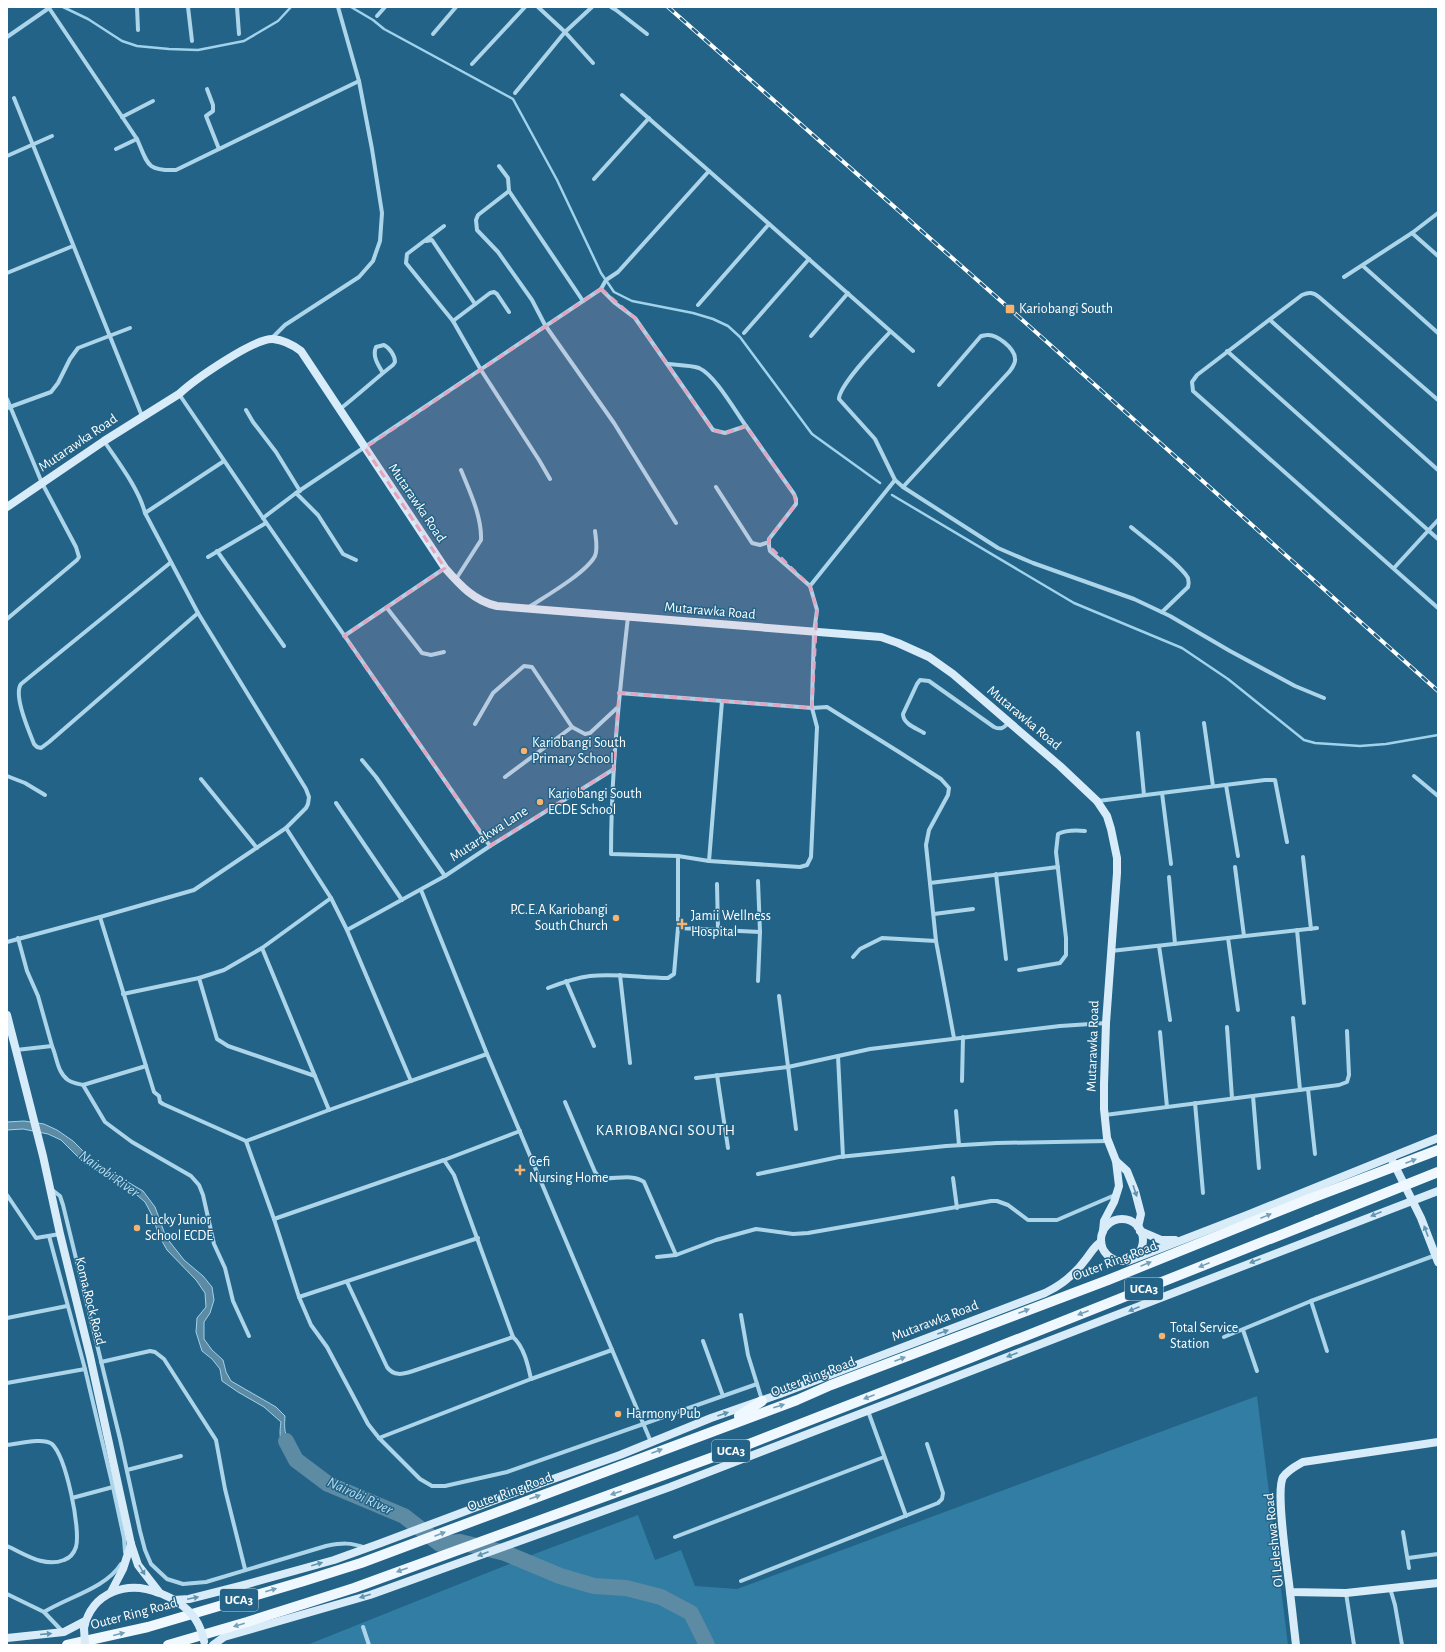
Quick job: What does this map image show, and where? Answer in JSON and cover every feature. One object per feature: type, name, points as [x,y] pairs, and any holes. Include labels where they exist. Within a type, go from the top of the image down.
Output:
[{"type":"main road","name":"Mutarawka Road","points":[[7,507],[142,416],[179,394],[189,385],[222,363],[257,343],[272,339],[287,343],[301,351],[445,568],[455,580],[476,598],[490,604],[628,618],[881,638],[910,648],[929,658],[953,674],[1060,766],[1097,801],[1107,816],[1111,829],[1117,858],[1117,872],[1106,1023],[1104,1084],[1108,1141],[1116,1161],[1119,1180],[1117,1194],[1104,1221],[1103,1231]]},
{"type":"main road","name":"Koma Rock Road","points":[[7,1015],[43,1156],[60,1234],[90,1356],[130,1544],[123,1569],[111,1592]]},
{"type":"main road","name":"Outer Ring Road","points":[[1128,1261],[1139,1252],[1142,1245],[1142,1238],[1139,1229],[1128,1220],[1116,1220],[1106,1226],[1103,1231],[1101,1242],[1104,1252],[1112,1259],[1122,1262],[1128,1261],[1438,1138]]},
{"type":"main road","name":"Outer Ring Road","points":[[67,1645],[148,1627],[340,1570],[407,1546],[797,1400],[831,1385],[1108,1280],[1309,1199],[1438,1150]]},
{"type":"main road","points":[[1390,1157],[1421,1218],[1437,1257]]},
{"type":"main road","points":[[1116,1161],[1127,1171],[1135,1191],[1141,1214],[1139,1229]]},
{"type":"main road","name":"UCA3","points":[[168,1645],[325,1598],[638,1485],[970,1358],[1438,1172]]},
{"type":"main road","name":"UCA3","points":[[213,1645],[224,1637],[370,1595],[454,1565],[512,1542],[643,1496],[868,1411],[1438,1191]]},
{"type":"main road","name":"UCA3","points":[[1139,1229],[1161,1240],[1186,1238]]},
{"type":"main road","name":"Mutarawka Road","points":[[762,1401],[1045,1293],[1067,1280],[1087,1258],[1094,1247],[1101,1242]]},
{"type":"main road","name":"Outer Ring Road","points":[[176,1601],[244,1585],[334,1560],[480,1505],[606,1460],[675,1434],[711,1418],[762,1401]]},
{"type":"main road","points":[[728,1425],[762,1401]]},
{"type":"main road","name":"Ol Leleshwa Road","points":[[1438,1442],[1303,1462],[1289,1471],[1283,1478],[1280,1498],[1290,1592],[1346,1593],[1438,1583]]},
{"type":"main road","points":[[638,1485],[643,1496]]},
{"type":"main road","points":[[480,1505],[512,1506]]},
{"type":"main road","points":[[130,1544],[138,1565],[159,1592]]},
{"type":"main road","name":"Outer Ring Road","points":[[85,1645],[84,1624],[96,1602],[111,1592],[122,1589],[159,1592],[176,1601],[196,1617],[201,1629],[204,1643]]},
{"type":"main road","points":[[1290,1592],[1296,1645]]},
{"type":"main road","name":"Outer Ring Road","points":[[7,1638],[64,1632],[84,1624]]},
{"type":"street","points":[[44,7],[49,8],[122,116],[137,139],[147,164],[159,170],[176,170],[359,81]]},
{"type":"street","points":[[136,7],[138,30]]},
{"type":"street","points":[[188,7],[192,41]]},
{"type":"street","points":[[237,7],[239,34]]},
{"type":"street","points":[[377,16],[385,7]]},
{"type":"street","points":[[433,34],[456,7]]},
{"type":"street","points":[[472,64],[525,7]]},
{"type":"street","points":[[538,7],[565,32],[593,63]]},
{"type":"street","points":[[515,93],[565,32],[592,7]]},
{"type":"street","points":[[611,7],[647,34]]},
{"type":"street","points":[[7,36],[49,8]]},
{"type":"street","points":[[272,339],[285,325],[359,277],[368,268],[377,254],[382,230],[382,213],[359,81],[339,9]]},
{"type":"street","points":[[207,89],[213,105],[213,111],[206,116],[219,149]]},
{"type":"street","points":[[622,95],[913,351]]},
{"type":"street","points":[[14,98],[142,416]]},
{"type":"street","points":[[122,116],[153,101]]},
{"type":"street","points":[[594,178],[649,118]]},
{"type":"street","points":[[7,156],[52,136]]},
{"type":"street","points":[[116,149],[137,139]]},
{"type":"street","points":[[499,166],[508,178],[510,191],[583,301]]},
{"type":"street","points":[[262,518],[298,492],[601,289],[606,280],[618,272],[710,171]]},
{"type":"street","points":[[510,191],[478,215],[475,225],[477,230],[498,252],[532,300],[546,325],[614,423],[676,523]]},
{"type":"street","points":[[1344,278],[1412,233],[1438,213]]},
{"type":"street","points":[[698,305],[769,224]]},
{"type":"street","points":[[444,226],[407,254],[406,263],[453,321],[481,370],[550,479]]},
{"type":"street","points":[[1412,233],[1438,256]]},
{"type":"street","points":[[423,242],[432,240],[475,304]]},
{"type":"street","points":[[7,273],[73,246]]},
{"type":"street","points":[[744,333],[809,259]]},
{"type":"street","points":[[1363,266],[1438,333]]},
{"type":"street","points":[[601,289],[634,318],[668,364],[713,430],[724,433],[746,426]]},
{"type":"street","points":[[453,321],[490,293],[494,292],[509,312]]},
{"type":"street","points":[[1438,400],[1314,293],[1308,292],[1227,351],[1197,375],[1192,382],[1193,391],[1438,608]]},
{"type":"street","points":[[811,336],[848,294]]},
{"type":"street","points":[[1270,320],[1438,470]]},
{"type":"street","points":[[8,407],[51,392],[58,384],[74,351],[78,348],[130,328]]},
{"type":"street","points":[[890,332],[846,383],[839,394],[842,402],[875,439],[895,480],[903,487],[998,548],[1016,557],[1134,600],[1162,612],[1230,652],[1295,686],[1324,698]]},
{"type":"street","points":[[903,487],[1009,372],[1014,364],[1014,353],[1010,347],[995,337],[988,334],[981,336],[939,385]]},
{"type":"street","points":[[340,409],[354,399],[363,389],[393,365],[395,360],[387,346],[384,345],[376,347],[374,352],[376,360],[383,372]]},
{"type":"street","points":[[1227,351],[1438,539]]},
{"type":"street","points":[[668,364],[698,368],[706,372],[715,381],[794,494],[797,502],[769,542],[760,545],[752,544],[716,487]]},
{"type":"street","points":[[179,394],[262,518],[490,846]]},
{"type":"street","points":[[7,400],[8,407],[42,483],[76,547],[79,557],[7,619]]},
{"type":"street","points":[[246,410],[253,422],[276,452],[298,492],[318,515],[343,554],[356,560]]},
{"type":"street","points":[[7,942],[194,890],[286,828],[306,808],[310,801],[308,793],[198,613],[170,563],[145,514],[143,506],[125,473],[104,441]]},
{"type":"street","points":[[145,514],[224,461]]},
{"type":"street","points":[[455,580],[481,540],[477,514],[461,470]]},
{"type":"street","points":[[810,586],[895,480]]},
{"type":"street","points":[[1394,568],[1438,520]]},
{"type":"street","points":[[208,557],[266,523]]},
{"type":"street","points":[[1131,527],[1181,570],[1188,578],[1188,587],[1162,612]]},
{"type":"street","points":[[527,608],[583,570],[591,561],[597,550],[595,531]]},
{"type":"street","points":[[628,618],[618,708],[611,854],[678,856],[709,861],[800,867],[807,865],[811,857],[817,727],[812,708],[814,632],[817,610],[810,586],[770,551],[769,542]]},
{"type":"street","points":[[217,551],[284,646]]},
{"type":"street","points":[[170,563],[21,684],[18,691],[19,699],[34,744],[41,748],[49,742],[198,613]]},
{"type":"street","points":[[344,636],[445,568]]},
{"type":"street","points":[[387,608],[422,653],[431,655],[444,652]]},
{"type":"street","points":[[475,724],[496,688],[524,666],[529,666],[536,671],[572,726],[587,734],[618,708]]},
{"type":"street","points":[[924,733],[905,721],[903,718],[908,702],[920,680],[929,681],[994,727],[999,729],[1004,727],[1009,722]]},
{"type":"street","points":[[620,693],[812,708],[827,707],[941,779],[947,785],[949,788],[948,795],[929,830],[927,837],[936,941],[954,1038]]},
{"type":"street","points":[[709,861],[722,701]]},
{"type":"street","points":[[1204,723],[1213,786]]},
{"type":"street","points":[[505,777],[572,726]]},
{"type":"street","points":[[1138,733],[1144,795]]},
{"type":"street","points":[[362,760],[445,876]]},
{"type":"street","name":"Mutarakwa Lane","points":[[347,930],[445,876],[490,846],[614,769]]},
{"type":"street","points":[[7,776],[25,783],[45,795]]},
{"type":"street","points":[[1414,776],[1438,796]]},
{"type":"street","points":[[201,779],[257,848]]},
{"type":"street","points":[[1097,801],[1213,786],[1275,780],[1288,842]]},
{"type":"street","points":[[1226,785],[1238,856]]},
{"type":"street","points":[[1162,793],[1171,864]]},
{"type":"street","points":[[336,803],[402,900]]},
{"type":"street","points":[[286,828],[331,898],[347,930],[411,1081]]},
{"type":"street","points":[[1018,970],[1060,963],[1066,955],[1066,938],[1056,846],[1058,834],[1077,830],[1085,831]]},
{"type":"street","points":[[548,988],[566,981],[590,976],[620,975],[665,978],[672,976],[676,971],[678,928],[678,856]]},
{"type":"street","points":[[1303,857],[1311,929]]},
{"type":"street","points":[[930,883],[1058,867]]},
{"type":"street","points":[[1235,867],[1244,936]]},
{"type":"street","points":[[996,874],[1006,959]]},
{"type":"street","points":[[1169,877],[1175,944]]},
{"type":"street","points":[[758,881],[760,932],[758,981]]},
{"type":"street","points":[[717,884],[718,930]]},
{"type":"street","points":[[421,890],[520,1131],[651,1442]]},
{"type":"street","points":[[123,994],[199,978],[224,970],[262,948],[331,898]]},
{"type":"street","points":[[934,914],[973,909]]},
{"type":"street","points":[[100,917],[154,1092],[160,1096],[160,1102],[163,1104],[246,1142],[274,1219],[299,1297],[311,1325],[327,1347],[368,1424],[378,1438],[420,1479],[432,1486],[445,1486],[506,1472],[644,1425],[757,1384]]},
{"type":"street","points":[[678,928],[760,932]]},
{"type":"street","points":[[1111,951],[1317,928]]},
{"type":"street","points":[[1297,930],[1304,1003]]},
{"type":"street","points":[[18,938],[27,971],[38,996],[56,1056],[56,1064],[68,1081],[83,1085],[146,1066]]},
{"type":"street","points":[[853,957],[860,949],[882,938],[936,941]]},
{"type":"street","points":[[1228,938],[1238,1010]]},
{"type":"street","points":[[1159,946],[1170,1020]]},
{"type":"street","points":[[262,948],[329,1110]]},
{"type":"street","points":[[620,975],[630,1063]]},
{"type":"street","points":[[199,978],[217,1039],[228,1046],[315,1076]]},
{"type":"street","points":[[566,981],[594,1046]]},
{"type":"street","points":[[779,996],[796,1129]]},
{"type":"street","points":[[1293,1018],[1300,1090]]},
{"type":"street","points":[[696,1078],[788,1067],[870,1049],[1060,1026],[1106,1023]]},
{"type":"street","points":[[1227,1027],[1232,1098]]},
{"type":"street","points":[[1105,1115],[1339,1085],[1347,1082],[1349,1075],[1347,1031]]},
{"type":"street","points":[[1160,1032],[1167,1107]]},
{"type":"street","points":[[962,1037],[962,1082]]},
{"type":"street","points":[[16,1050],[52,1046]]},
{"type":"street","points":[[246,1142],[329,1110],[488,1054]]},
{"type":"street","points":[[838,1056],[843,1157]]},
{"type":"street","points":[[717,1075],[728,1148]]},
{"type":"street","points":[[83,1085],[105,1122],[132,1142],[191,1176],[199,1185],[204,1195],[214,1244],[226,1268],[233,1301],[249,1336]]},
{"type":"street","points":[[1308,1089],[1315,1154]]},
{"type":"street","points":[[1253,1096],[1259,1168]]},
{"type":"street","points":[[565,1102],[595,1172],[600,1178],[608,1179],[632,1177],[644,1182],[676,1255]]},
{"type":"street","points":[[1195,1103],[1202,1193]]},
{"type":"street","points":[[956,1111],[959,1145]]},
{"type":"street","points":[[274,1219],[444,1160],[520,1131]]},
{"type":"street","points":[[758,1174],[843,1157],[959,1145],[1108,1141]]},
{"type":"street","points":[[444,1160],[454,1175],[513,1336],[518,1341],[525,1357],[531,1379]]},
{"type":"street","points":[[953,1178],[957,1208]]},
{"type":"street","points":[[50,1189],[57,1193],[61,1200],[127,1470],[140,1532],[151,1564],[167,1579],[183,1584],[191,1584],[206,1582],[245,1569],[345,1542],[367,1548]]},
{"type":"street","points":[[657,1257],[676,1255],[716,1240],[756,1229],[793,1234],[808,1234],[991,1201],[997,1201],[1008,1205],[1028,1220],[1057,1220],[1117,1194]]},
{"type":"street","points":[[7,1195],[34,1236],[38,1239],[60,1234]]},
{"type":"street","points":[[44,1612],[58,1603],[112,1576],[121,1566],[125,1556],[125,1548],[113,1487],[49,1236]]},
{"type":"street","points":[[299,1297],[478,1238]]},
{"type":"street","points":[[1224,1338],[1311,1301],[1437,1257]]},
{"type":"street","points":[[347,1282],[387,1367],[392,1373],[406,1373],[513,1336]]},
{"type":"street","points":[[1311,1301],[1327,1351]]},
{"type":"street","points":[[7,1318],[67,1306]]},
{"type":"street","points":[[741,1315],[748,1355],[762,1401]]},
{"type":"street","points":[[1243,1330],[1257,1371]]},
{"type":"street","points":[[703,1341],[723,1396]]},
{"type":"street","points":[[378,1438],[531,1379],[612,1350]]},
{"type":"street","points":[[101,1362],[150,1352],[155,1352],[164,1359],[191,1399],[218,1444],[225,1489],[245,1569]]},
{"type":"street","points":[[7,1382],[84,1369]]},
{"type":"street","points":[[868,1411],[906,1516]]},
{"type":"street","points":[[7,1445],[45,1441],[51,1444],[66,1473],[72,1498],[77,1534],[76,1546],[72,1555],[66,1560],[44,1563],[7,1546]]},
{"type":"street","points":[[741,1581],[938,1503],[942,1499],[943,1492],[928,1444]]},
{"type":"street","points":[[127,1470],[181,1456]]},
{"type":"street","points":[[675,1537],[884,1456]]},
{"type":"street","points":[[72,1498],[113,1487]]},
{"type":"street","points":[[1403,1532],[1409,1568]]},
{"type":"street","points":[[1408,1558],[1438,1554]]},
{"type":"street","points":[[1390,1588],[1395,1605],[1402,1645]]},
{"type":"street","points":[[1346,1593],[1354,1645]]},
{"type":"street","points":[[7,1594],[44,1612],[64,1632]]},
{"type":"street","points":[[363,1627],[369,1645]]},
{"type":"highlighted area","points":[[601,289],[635,318],[713,430],[725,433],[746,426],[794,494],[796,504],[769,539],[769,546],[810,586],[817,610],[812,708],[619,693],[614,769],[490,846],[344,636],[445,568],[365,448]]},
{"type":"shaded area","points":[[1257,1396],[1288,1645],[307,1645],[537,1553],[638,1515],[655,1560],[681,1550],[695,1586],[737,1589]]},
{"type":"water","points":[[24,1121],[44,1124],[57,1130],[73,1141],[94,1162],[143,1191],[155,1207],[166,1237],[184,1260],[203,1276],[212,1287],[214,1300],[210,1313],[204,1322],[204,1339],[212,1350],[223,1360],[226,1372],[231,1381],[276,1407],[285,1416],[287,1437],[297,1447],[296,1460],[287,1452],[282,1444],[280,1434],[281,1422],[264,1407],[222,1381],[220,1369],[212,1359],[202,1351],[196,1332],[197,1318],[206,1307],[205,1293],[196,1280],[167,1250],[158,1234],[154,1219],[145,1202],[130,1189],[84,1163],[61,1140],[48,1134],[23,1129],[7,1130],[7,1122]]},
{"type":"waterway","points":[[63,7],[88,19],[122,41],[137,46],[198,50],[244,41],[278,21],[291,7]]},
{"type":"waterway","points":[[351,7],[373,20],[384,29],[513,99],[557,180],[601,273],[614,292],[632,301],[693,313],[713,319],[728,326],[740,337],[812,434],[880,483]]},
{"type":"waterway","points":[[892,495],[1074,603],[1182,648],[1228,679],[1304,740],[1315,743],[1360,746],[1386,744],[1438,735]]},
{"type":"waterway","name":"Nairobi River","points":[[286,1441],[296,1460],[328,1484],[404,1516],[440,1544],[460,1542],[505,1553],[560,1576],[594,1586],[626,1588],[661,1597],[691,1613],[707,1645]]},
{"type":"railway","points":[[668,7],[1010,309],[1438,691]]},
{"type":"place","name":"Kariobangi South","points":[[1010,309]]},
{"type":"place","name":"Kariobangi South Primary School","points":[[524,751]]},
{"type":"place","name":"Kariobangi South ECDE School","points":[[540,802]]},
{"type":"place","name":"P.C.E.A Kariobangi South Church","points":[[616,918]]},
{"type":"place","name":"Jamii Wellness Hospital","points":[[682,924]]},
{"type":"place","name":"Cefi Nursing Home","points":[[520,1170]]},
{"type":"place","name":"Lucky Junior School ECDE","points":[[137,1228]]},
{"type":"place","name":"Total Service Station","points":[[1162,1336]]},
{"type":"place","name":"Harmony Pub","points":[[618,1414]]},
{"type":"district","name":"KARIOBANGI SOUTH","points":[[666,1130]]}]
